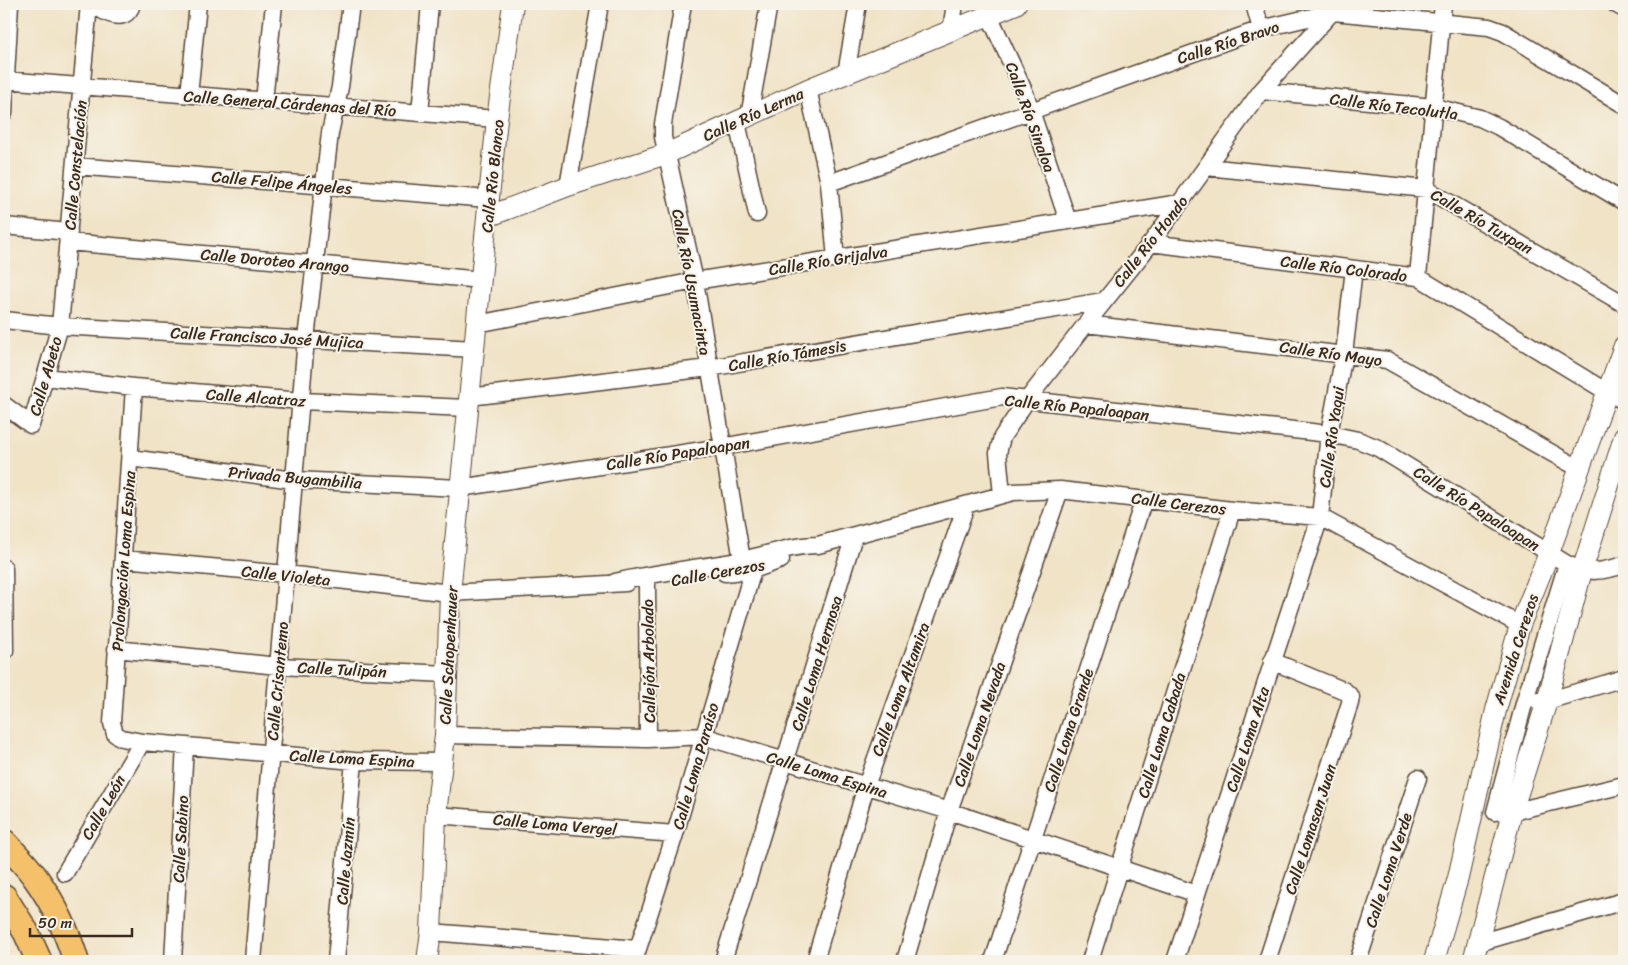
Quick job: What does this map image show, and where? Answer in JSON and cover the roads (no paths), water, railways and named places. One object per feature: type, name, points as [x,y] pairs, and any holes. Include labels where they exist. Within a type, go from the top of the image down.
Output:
[{"type":"main road","points":[[4,842],[34,876],[57,912],[76,961]]},
{"type":"main road","points":[[4,897],[26,932],[39,961]]},
{"type":"street","points":[[4,113],[10,4]]},
{"type":"street","name":"Calle Constelación","points":[[60,326],[89,4]]},
{"type":"street","points":[[93,4],[103,12],[114,16],[123,15],[130,9],[132,4]]},
{"type":"street","points":[[189,95],[198,4]]},
{"type":"street","points":[[264,101],[274,4]]},
{"type":"street","name":"Calle Crisantemo","points":[[253,961],[306,339],[323,185],[330,133],[340,87],[351,4]]},
{"type":"street","points":[[420,113],[430,4]]},
{"type":"street","name":"Calle Río Blanco","points":[[475,349],[488,208],[513,4]]},
{"type":"street","points":[[568,186],[600,4]]},
{"type":"street","name":"Calle Río Usumacinta","points":[[683,4],[663,124],[663,137],[695,281],[722,447],[747,565]]},
{"type":"street","points":[[757,214],[743,119],[769,4]]},
{"type":"street","points":[[846,74],[858,4]]},
{"type":"street","points":[[951,30],[955,4]]},
{"type":"street","name":"Calle Río Lerma","points":[[488,208],[568,186],[666,154],[808,89],[1016,4]]},
{"type":"street","points":[[1254,4],[1261,29]]},
{"type":"street","points":[[1418,277],[1443,4]]},
{"type":"street","points":[[1615,4],[1624,9]]},
{"type":"street","name":"Calle Río Bravo","points":[[829,183],[1261,29],[1336,8],[1441,23],[1489,27],[1503,32],[1624,105]]},
{"type":"street","name":"Calle Río Hondo","points":[[1002,495],[998,453],[1002,437],[1027,400],[1103,301],[1152,243],[1261,91],[1336,8]]},
{"type":"street","name":"Calle Río Sinaloa","points":[[989,15],[1025,93],[1068,221]]},
{"type":"street","name":"Calle General Cárdenas del Río","points":[[5,80],[498,119]]},
{"type":"street","points":[[808,89],[829,183],[836,259]]},
{"type":"street","name":"Calle Río Tecolutla","points":[[1261,91],[1434,107],[1480,118],[1499,127],[1624,202]]},
{"type":"street","name":"Calle Felipe Ángeles","points":[[75,166],[323,185],[488,208]]},
{"type":"street","name":"Calle Río Tuxpan","points":[[1206,167],[1426,188],[1624,304]]},
{"type":"street","name":"Calle Río Grijalva","points":[[477,324],[695,281],[1180,203]]},
{"type":"street","name":"Calle Doroteo Arango","points":[[4,226],[69,237],[482,280]]},
{"type":"street","name":"Calle Río Colorado","points":[[1152,243],[1418,277],[1616,397]]},
{"type":"street","name":"Calle Río Yaqui","points":[[1320,517],[1329,434],[1344,354],[1354,269]]},
{"type":"street","name":"Calle Río Támesis","points":[[468,402],[709,368],[1103,301]]},
{"type":"street","name":"Calle Francisco José Mujica","points":[[4,320],[60,326],[475,349]]},
{"type":"street","name":"Calle Río Mayo","points":[[1086,324],[1387,360],[1580,469]]},
{"type":"street","name":"Calle Abeto","points":[[4,405],[31,426],[60,326]]},
{"type":"street","name":"Avenida Cerezos","points":[[1434,961],[1458,878],[1496,710],[1520,626],[1580,469],[1616,397],[1624,346]]},
{"type":"street","name":"Calle Schopenhauer","points":[[427,961],[431,932],[436,814],[442,762],[448,674],[450,594],[468,402],[475,349]]},
{"type":"street","name":"Calle Alcatraz","points":[[45,377],[134,387],[301,401],[468,402]]},
{"type":"street","name":"Prolongación Loma Espina","points":[[115,734],[112,723],[116,649],[134,387]]},
{"type":"street","name":"Calle Río Papaloapan","points":[[460,488],[722,447],[1002,397],[1329,434],[1358,440],[1378,448],[1574,567]]},
{"type":"street","points":[[1624,437],[1621,459],[1574,567],[1525,700],[1475,952],[1624,902]]},
{"type":"street","name":"Privada Bugambilia","points":[[130,458],[294,480],[460,488]]},
{"type":"street","name":"Calle Cerezos","points":[[450,594],[616,582],[647,584],[747,565],[800,545],[818,545],[1013,492],[1060,490],[1232,510],[1320,517],[1520,626]]},
{"type":"street","name":"Calle Loma Nevada","points":[[905,961],[948,811],[1060,490]]},
{"type":"street","name":"Calle Loma Grande","points":[[993,961],[1144,499]]},
{"type":"street","name":"Calle Loma Altamira","points":[[815,961],[866,786],[966,506]]},
{"type":"street","name":"Calle Loma Cabada","points":[[1090,961],[1232,510]]},
{"type":"street","name":"Calle Loma Alta","points":[[1175,961],[1320,517]]},
{"type":"street","name":"Calle Loma Hermosa","points":[[722,961],[786,761],[854,536]]},
{"type":"street","name":"Calle Violeta","points":[[122,559],[286,574],[450,594]]},
{"type":"street","name":"Calle Cerezos","points":[[616,582],[645,575],[747,565]]},
{"type":"street","name":"Calle Loma Paraíso","points":[[636,955],[675,834],[703,736],[747,565]]},
{"type":"street","points":[[1574,567],[1605,571],[1624,565]]},
{"type":"street","points":[[1503,812],[1547,701],[1574,567]]},
{"type":"street","points":[[4,568],[4,652]]},
{"type":"street","name":"Callejón Arbolado","points":[[647,584],[648,739]]},
{"type":"street","name":"Calle Tulipán","points":[[116,649],[278,666],[448,674]]},
{"type":"street","name":"Calle Lomasan Juan","points":[[1267,961],[1350,703],[1350,697],[1345,691],[1272,661]]},
{"type":"street","points":[[1525,700],[1547,701],[1624,678]]},
{"type":"street","name":"Calle Loma Espina","points":[[115,734],[122,738],[142,742],[271,754],[354,761],[442,762]]},
{"type":"street","name":"Calle Loma Espina","points":[[444,735],[648,739],[703,736],[948,811],[1197,894]]},
{"type":"street","name":"Calle León","points":[[65,873],[142,742]]},
{"type":"street","name":"Calle Sabino","points":[[173,961],[185,746]]},
{"type":"street","name":"Calle Jazmín","points":[[336,961],[354,761]]},
{"type":"street","name":"Calle Loma Verde","points":[[1358,961],[1418,778]]},
{"type":"street","points":[[1472,813],[1503,812],[1624,784]]},
{"type":"street","name":"Calle Loma Vergel","points":[[436,814],[675,834]]},
{"type":"street","points":[[431,932],[636,955]]}]
